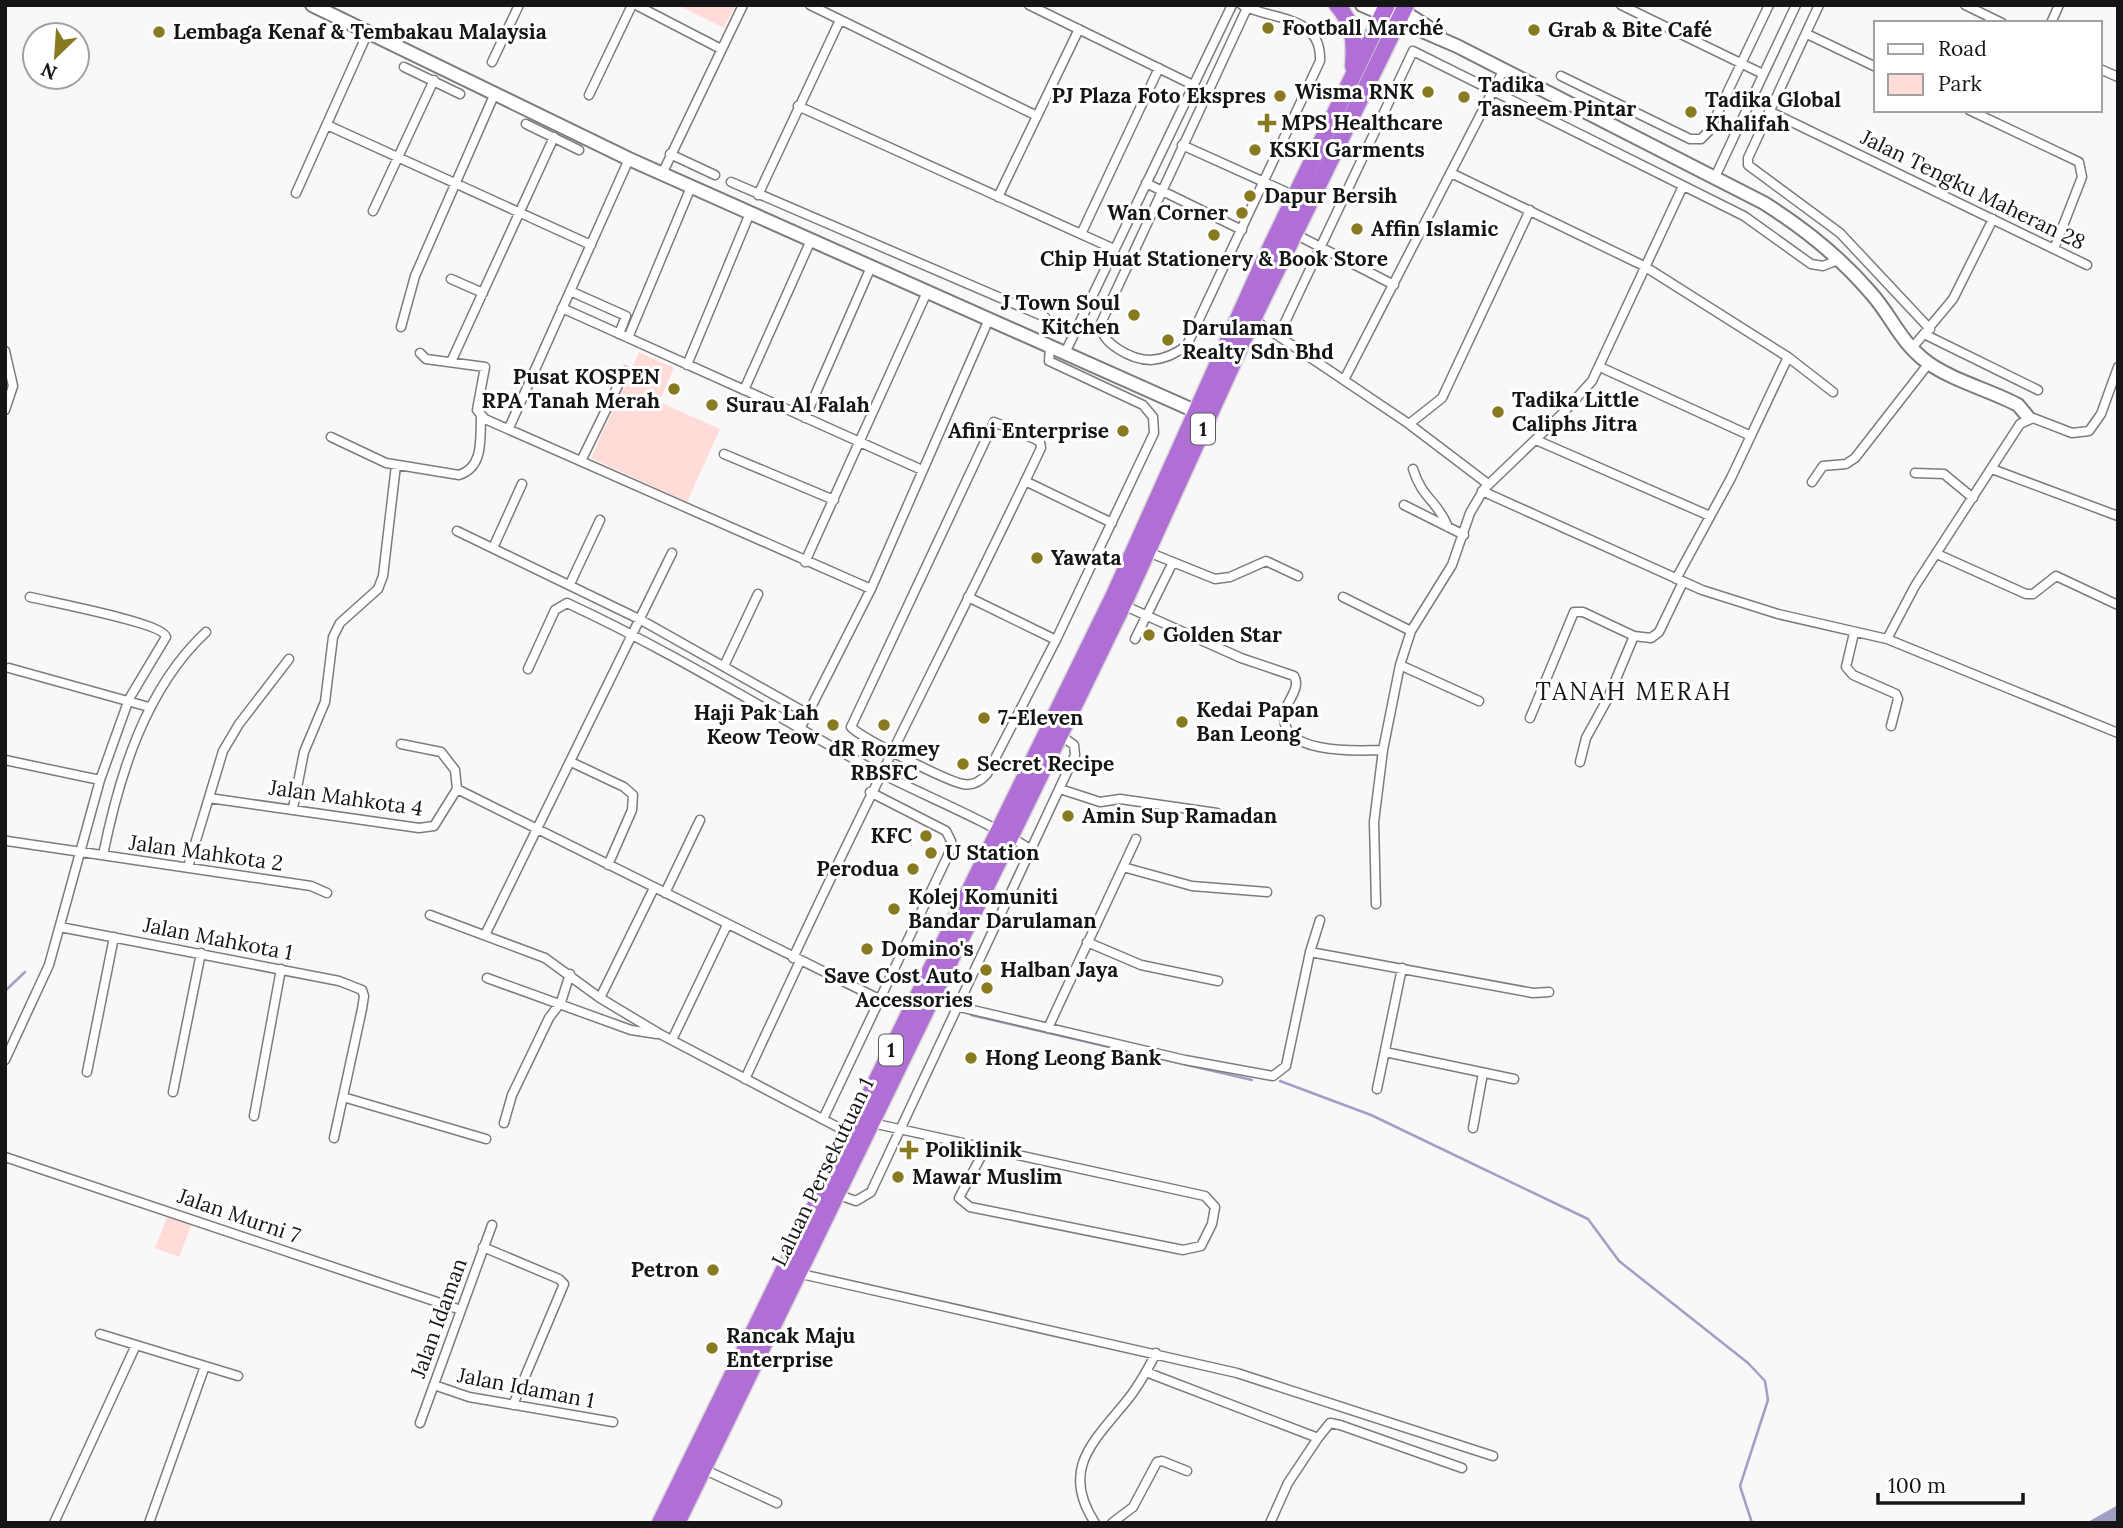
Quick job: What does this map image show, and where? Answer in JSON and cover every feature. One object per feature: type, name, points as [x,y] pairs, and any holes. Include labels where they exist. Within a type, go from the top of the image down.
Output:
[{"type":"highway","points":[[1337,5],[1351,23],[1352,76]]},
{"type":"highway","name":"Laluan Persekutuan 1","points":[[660,1523],[791,1271],[836,1194],[930,1000],[1136,549],[1195,411],[1295,196],[1352,76],[1394,11]]},
{"type":"highway","name":"Laluan Persekutuan 1","points":[[677,1523],[791,1271],[849,1133],[1005,834],[1060,735],[1295,234],[1394,11]]},
{"type":"street","points":[[312,5],[629,159],[1195,411]]},
{"type":"street","points":[[492,62],[519,5]]},
{"type":"street","points":[[589,95],[634,5],[721,49]]},
{"type":"street","points":[[662,174],[743,5]]},
{"type":"street","points":[[810,5],[1037,116]]},
{"type":"street","points":[[1065,353],[1232,5]]},
{"type":"street","points":[[1362,5],[1394,11],[1457,46],[1715,177],[1788,218],[1871,292],[1892,326],[1929,363],[2018,405],[2028,417],[2072,433],[2089,431],[2098,422],[2118,367]]},
{"type":"street","points":[[1621,5],[1763,74]]},
{"type":"street","points":[[1561,76],[1696,140],[1709,131],[1769,5]]},
{"type":"street","points":[[1715,177],[1796,5]]},
{"type":"street","points":[[1819,5],[1748,158],[1751,169],[1840,233],[1928,332],[2038,390]]},
{"type":"street","points":[[1965,5],[1998,21]]},
{"type":"street","points":[[2052,21],[2059,5]]},
{"type":"street","points":[[1033,6],[1193,85]]},
{"type":"street","points":[[1245,6],[1293,19],[1308,28],[1321,54],[1317,69],[1190,339],[1181,350],[1171,356],[1145,359],[1111,345],[1102,337],[1102,317],[1245,6]]},
{"type":"street","points":[[758,195],[840,20]]},
{"type":"street","points":[[999,197],[1079,29]]},
{"type":"street","points":[[296,193],[368,32]]},
{"type":"street","points":[[1807,34],[1874,66]]},
{"type":"street","points":[[1279,335],[1413,51],[1752,221],[1814,266],[1838,260]]},
{"type":"street","points":[[404,67],[460,94]]},
{"type":"street","points":[[1081,234],[1159,68]]},
{"type":"street","points":[[1344,380],[1504,69]]},
{"type":"street","points":[[2102,70],[2118,78]]},
{"type":"street","points":[[373,211],[434,80]]},
{"type":"street","points":[[401,327],[415,276],[495,93]]},
{"type":"street","points":[[798,106],[1114,249]]},
{"type":"street","name":"Jalan Tengku Maheran 28","points":[[1769,111],[2087,265]]},
{"type":"street","points":[[1973,112],[2082,166],[2082,177],[2054,249]]},
{"type":"street","points":[[526,124],[579,150]]},
{"type":"street","points":[[327,125],[591,245]]},
{"type":"street","points":[[451,362],[554,137]]},
{"type":"street","points":[[1182,145],[1295,196]]},
{"type":"street","points":[[670,155],[715,175]]},
{"type":"street","points":[[509,428],[629,159]]},
{"type":"street","points":[[1451,173],[1644,266],[1788,357],[1833,392]]},
{"type":"street","points":[[731,182],[1045,317]]},
{"type":"street","points":[[1146,183],[1242,230]]},
{"type":"street","points":[[1376,904],[1374,822],[1383,750],[1400,665],[1411,631],[1452,565],[1470,513],[1485,488],[1578,398],[1600,367],[1644,266],[1683,186]]},
{"type":"street","points":[[624,336],[691,187]]},
{"type":"street","points":[[1409,424],[1442,398],[1530,210]]},
{"type":"street","points":[[687,365],[750,213]]},
{"type":"street","points":[[1912,348],[1954,299],[1993,219]]},
{"type":"street","points":[[1295,234],[1394,285]]},
{"type":"street","points":[[744,390],[811,240]]},
{"type":"street","points":[[805,418],[871,267]]},
{"type":"street","points":[[451,279],[483,293]]},
{"type":"street","points":[[570,291],[626,316],[624,336]]},
{"type":"street","points":[[805,562],[927,292]]},
{"type":"street","points":[[562,309],[922,470]]},
{"type":"street","points":[[800,729],[871,589],[989,319]]},
{"type":"street","points":[[1253,319],[1409,424],[1485,488],[1680,581],[1778,614],[1887,639],[2118,733]]},
{"type":"street","points":[[745,1079],[870,792],[880,773],[891,750],[968,597],[1025,481],[1040,442],[994,422],[851,727],[856,733],[891,750],[965,785],[982,780],[1056,640],[1155,429],[1149,411],[1129,398],[1049,361],[1051,346]]},
{"type":"street","points":[[5,351],[13,386],[5,410]]},
{"type":"street","points":[[420,353],[426,359],[485,367],[477,410],[481,416],[871,589]]},
{"type":"street","points":[[1530,718],[1574,612],[1583,612],[1634,636],[1651,638],[1660,632],[1710,516],[1788,357]]},
{"type":"street","points":[[1812,482],[1823,466],[1846,464],[1855,458],[1929,363]]},
{"type":"street","points":[[1600,367],[1751,436]]},
{"type":"street","points":[[581,461],[625,371]]},
{"type":"street","points":[[1129,398],[1135,384]]},
{"type":"street","points":[[331,437],[396,465],[446,475],[470,472],[479,453],[481,416]]},
{"type":"street","points":[[1887,639],[1915,586],[2020,424],[2028,417]]},
{"type":"street","points":[[1536,440],[1710,516]]},
{"type":"street","points":[[724,454],[834,500]]},
{"type":"street","points":[[293,808],[304,752],[325,702],[333,637],[340,623],[378,589],[383,576],[391,534],[396,465]]},
{"type":"street","points":[[1413,469],[1423,494],[1442,511],[1448,527]]},
{"type":"street","points":[[1992,469],[2118,516]]},
{"type":"street","points":[[1915,472],[1944,474],[1973,498]]},
{"type":"street","points":[[1025,481],[1112,523]]},
{"type":"street","points":[[493,548],[522,484]]},
{"type":"street","points":[[1404,505],[1464,535]]},
{"type":"street","points":[[570,584],[600,520]]},
{"type":"street","points":[[457,531],[641,620],[808,713]]},
{"type":"street","points":[[1148,552],[1214,579],[1230,577],[1266,561],[1297,576]]},
{"type":"street","points":[[485,935],[635,634],[672,553]]},
{"type":"street","points":[[1937,554],[2026,594],[2033,594],[2056,576],[2118,605]]},
{"type":"street","points":[[1135,639],[1172,564]]},
{"type":"street","points":[[724,666],[758,594]]},
{"type":"street","points":[[5,1060],[33,1004],[60,927],[100,780],[129,699],[166,633],[142,624],[30,597]]},
{"type":"street","points":[[968,597],[1056,640]]},
{"type":"street","points":[[1343,597],[1411,631]]},
{"type":"street","points":[[528,669],[555,610],[563,603],[635,634],[880,773],[1030,849]]},
{"type":"street","points":[[1123,605],[1241,658],[1294,676],[1297,685],[1284,718],[1286,728],[1298,740],[1333,750],[1383,750]]},
{"type":"street","points":[[103,855],[121,785],[149,707],[184,655],[206,632]]},
{"type":"street","points":[[1854,633],[1846,667],[1853,675],[1896,694],[1898,699],[1891,726]]},
{"type":"street","points":[[1580,762],[1586,738],[1608,698],[1634,636]]},
{"type":"street","points":[[188,867],[230,736],[289,659]]},
{"type":"street","points":[[1400,665],[1479,701]]},
{"type":"street","points":[[9,668],[129,699],[149,707]]},
{"type":"street","points":[[836,1194],[856,1201],[867,1196],[900,1130],[1060,789],[1075,751],[1072,742],[1060,735]]},
{"type":"street","points":[[401,744],[441,752],[455,770],[457,789],[879,999]]},
{"type":"street","points":[[5,760],[100,780]]},
{"type":"street","points":[[571,762],[624,787],[633,795],[632,810],[608,865]]},
{"type":"street","name":"Jalan Mahkota 4","points":[[209,798],[429,828],[439,824],[457,789]]},
{"type":"street","points":[[1060,789],[1100,802],[1120,799],[1217,813]]},
{"type":"street","points":[[822,1119],[951,849],[951,841],[946,831],[870,792]]},
{"type":"street","points":[[665,894],[700,820]]},
{"type":"street","points":[[1048,1028],[1136,839]]},
{"type":"street","name":"Jalan Mahkota 2","points":[[6,841],[311,886],[327,894]]},
{"type":"street","points":[[1123,867],[1192,886],[1267,892]]},
{"type":"street","points":[[600,999],[654,888]]},
{"type":"street","points":[[430,915],[545,958],[570,974],[600,999],[660,1034],[849,1133]]},
{"type":"street","points":[[930,1000],[1258,1075],[1279,1075],[1286,1066],[1310,951],[1320,920]]},
{"type":"street","points":[[672,1040],[727,925]]},
{"type":"street","name":"Jalan Mahkota 1","points":[[60,927],[355,985],[365,996],[343,1097]]},
{"type":"street","points":[[87,1072],[114,937]]},
{"type":"street","points":[[1087,942],[1141,965],[1218,981]]},
{"type":"street","points":[[1310,951],[1533,993],[1549,992]]},
{"type":"street","points":[[173,1092],[201,953]]},
{"type":"street","points":[[1377,1089],[1402,968]]},
{"type":"street","points":[[254,1116],[281,969]]},
{"type":"street","points":[[504,1122],[512,1095],[549,1018],[561,1002],[570,974]]},
{"type":"street","points":[[487,978],[561,1002],[631,1030],[660,1034]]},
{"type":"street","points":[[1385,1052],[1514,1079]]},
{"type":"street","points":[[1473,1128],[1483,1073]]},
{"type":"street","points":[[334,1139],[343,1097],[486,1139]]},
{"type":"street","points":[[869,1123],[1205,1196],[1215,1207],[1212,1224],[1201,1246],[1183,1250],[964,1205],[960,1198],[961,1193],[985,1149]]},
{"type":"street","name":"Jalan Murni 7","points":[[5,1157],[461,1310]]},
{"type":"street","name":"Jalan Idaman","points":[[420,1423],[492,1225]]},
{"type":"street","points":[[484,1247],[564,1283],[513,1405]]},
{"type":"street","points":[[791,1271],[1237,1373],[1493,1456]]},
{"type":"street","points":[[100,1334],[238,1376]]},
{"type":"street","points":[[54,1523],[136,1345]]},
{"type":"street","points":[[1095,1523],[1080,1491],[1082,1465],[1092,1443],[1146,1372],[1156,1353]]},
{"type":"street","points":[[149,1523],[205,1366]]},
{"type":"street","points":[[1146,1372],[1318,1438]]},
{"type":"street","name":"Jalan Idaman 1","points":[[434,1385],[469,1397],[613,1422]]},
{"type":"street","points":[[1270,1523],[1288,1483],[1330,1423],[1340,1424],[1462,1468]]},
{"type":"street","points":[[1112,1523],[1133,1507],[1157,1462],[1162,1461],[1187,1471]]},
{"type":"street","points":[[703,1469],[777,1503]]},
{"type":"green space","points":[[677,5],[735,5],[724,28]]},
{"type":"green space","points":[[639,352],[674,368],[659,402],[720,429],[687,502],[591,458]]},
{"type":"green space","points":[[168,1215],[192,1224],[179,1257],[155,1248]]},
{"type":"water","points":[[2118,1505],[2118,1523],[2086,1523]]},
{"type":"waterway","points":[[5,991],[25,972]]},
{"type":"waterway","points":[[971,1015],[1252,1080]]},
{"type":"waterway","points":[[1280,1081],[1371,1115],[1588,1219],[1619,1261],[1748,1363],[1765,1381],[1768,1400],[1740,1486],[1752,1523]]},
{"type":"place","name":"Football Marché","points":[[1268,28]]},
{"type":"place","name":"Grab & Bite Café","points":[[1534,30]]},
{"type":"place","name":"Lembaga Kenaf & Tembakau Malaysia","points":[[159,32]]},
{"type":"place","name":"Wisma RNK","points":[[1428,92]]},
{"type":"place","name":"PJ Plaza Foto Ekspres","points":[[1280,96]]},
{"type":"place","name":"Tadika Tasneem Pintar","points":[[1464,97]]},
{"type":"place","name":"Tadika Global Khalifah","points":[[1691,112]]},
{"type":"place","name":"MPS Healthcare","points":[[1267,123]]},
{"type":"place","name":"KSKI Garments","points":[[1255,150]]},
{"type":"place","name":"Dapur Bersih","points":[[1250,196]]},
{"type":"place","name":"Wan Corner","points":[[1242,213]]},
{"type":"place","name":"Affin Islamic","points":[[1357,229]]},
{"type":"place","name":"Chip Huat Stationery & Book Store","points":[[1214,235]]},
{"type":"place","name":"J Town Soul Kitchen","points":[[1134,315]]},
{"type":"place","name":"Darulaman Realty Sdn Bhd","points":[[1168,340]]},
{"type":"place","name":"Pusat KOSPEN RPA Tanah Merah","points":[[674,389]]},
{"type":"place","name":"Surau Al Falah","points":[[712,405]]},
{"type":"place","name":"Tadika Little Caliphs Jitra","points":[[1498,412]]},
{"type":"place","name":"Afini Enterprise","points":[[1123,431]]},
{"type":"place","name":"Yawata","points":[[1037,558]]},
{"type":"place","name":"Golden Star","points":[[1149,635]]},
{"type":"place","name":"7-Eleven","points":[[984,718]]},
{"type":"place","name":"Kedai Papan Ban Leong","points":[[1182,722]]},
{"type":"place","name":"Haji Pak Lah Keow Teow","points":[[833,725]]},
{"type":"place","name":"dR Rozmey RBSFC","points":[[884,725]]},
{"type":"place","name":"Secret Recipe","points":[[963,764]]},
{"type":"place","name":"Amin Sup Ramadan","points":[[1068,816]]},
{"type":"place","name":"KFC","points":[[926,836]]},
{"type":"place","name":"U Station","points":[[931,853]]},
{"type":"place","name":"Perodua","points":[[913,869]]},
{"type":"place","name":"Kolej Komuniti Bandar Darulaman","points":[[894,909]]},
{"type":"place","name":"Domino's","points":[[867,949]]},
{"type":"place","name":"Halban Jaya","points":[[986,970]]},
{"type":"place","name":"Save Cost Auto Accessories","points":[[987,988]]},
{"type":"place","name":"Hong Leong Bank","points":[[971,1058]]},
{"type":"place","name":"Poliklinik","points":[[909,1150]]},
{"type":"place","name":"Mawar Muslim","points":[[898,1177]]},
{"type":"place","name":"Petron","points":[[713,1270]]},
{"type":"place","name":"Rancak Maju Enterprise","points":[[712,1348]]},
{"type":"district","name":"TANAH MERAH","points":[[1634,692]]}]
